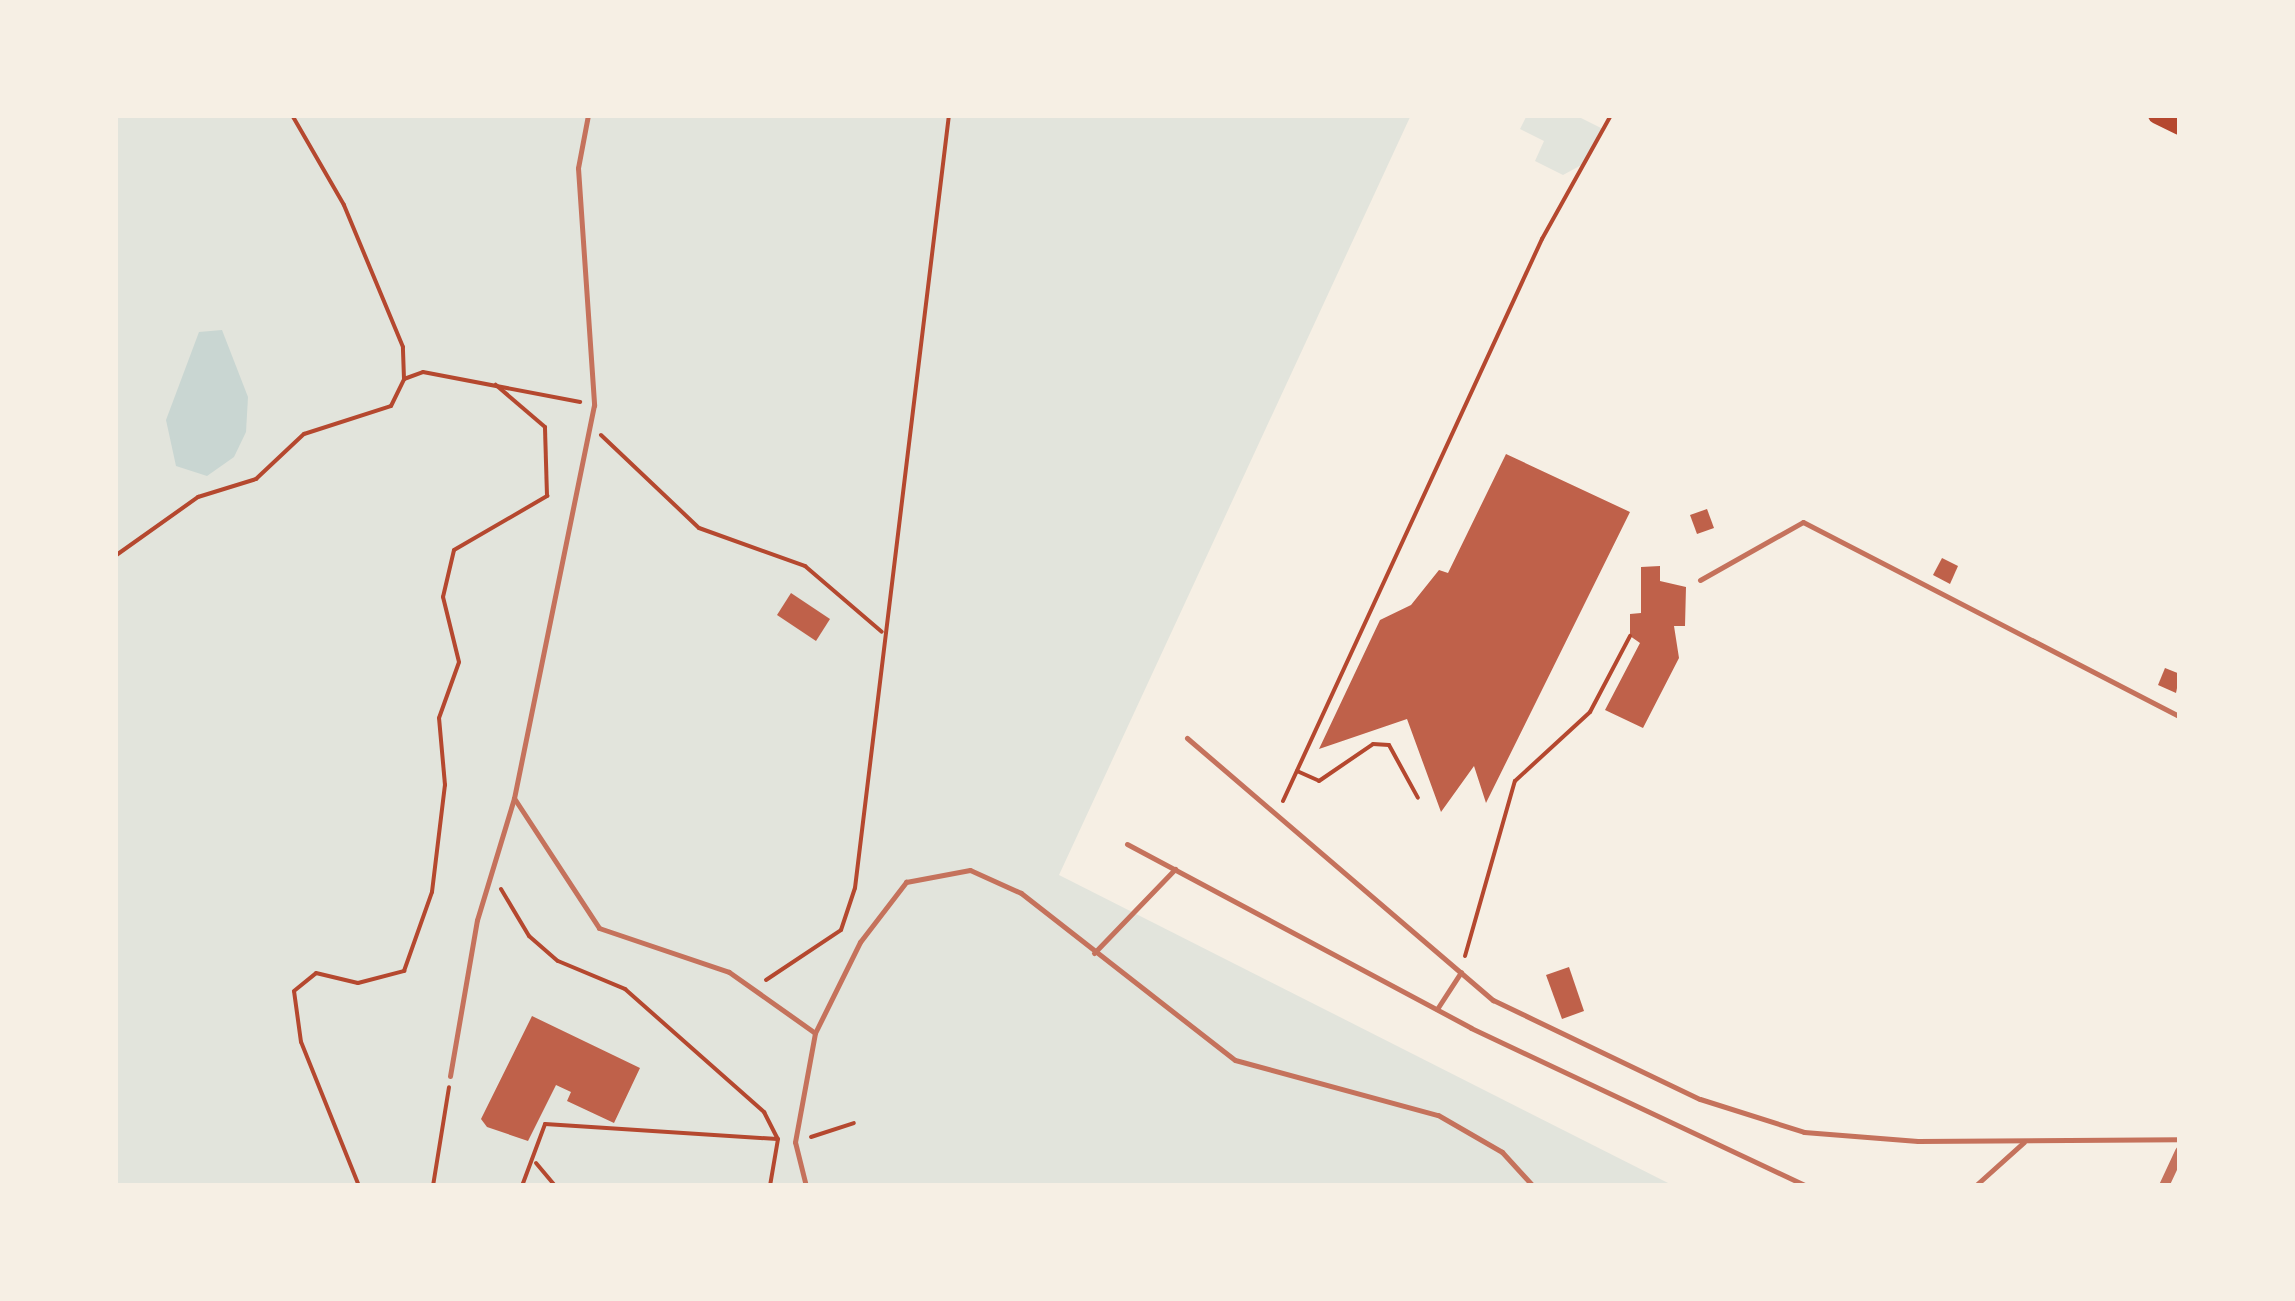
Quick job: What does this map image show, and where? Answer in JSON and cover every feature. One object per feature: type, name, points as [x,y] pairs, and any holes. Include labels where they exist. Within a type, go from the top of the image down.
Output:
[{"type":"main road","points":[[2157,115],[2180,126]]},
{"type":"street","points":[[2164,1186],[2180,1152]]},
{"type":"lane","points":[[450,1076],[492,863],[514,798],[594,405],[578,168],[588,115]]},
{"type":"lane","points":[[1700,580],[1803,522],[2180,717]]},
{"type":"lane","points":[[1187,738],[1493,1000],[1600,1056],[1804,1132],[2026,1140],[2180,1139]]},
{"type":"lane","points":[[514,798],[599,928],[756,986],[816,1034]]},
{"type":"lane","points":[[1126,844],[1234,896],[1437,1009],[1807,1186]]},
{"type":"lane","points":[[806,1186],[795,1142],[816,1034],[860,942],[906,882],[970,870],[1021,893],[1093,953],[1235,1060],[1438,1114],[1502,1152],[1532,1186]]},
{"type":"lane","points":[[1093,953],[1175,870]]},
{"type":"lane","points":[[1437,1009],[1460,972]]},
{"type":"lane","points":[[1975,1186],[2026,1140]]},
{"type":"path","points":[[115,556],[198,498],[256,479],[304,434],[391,406],[404,379],[403,347],[352,223],[292,115]]},
{"type":"path","points":[[756,986],[841,930],[855,888],[884,634],[954,138],[949,115]]},
{"type":"path","points":[[1277,814],[1542,240],[1610,115]]},
{"type":"path","points":[[404,379],[423,372],[594,405]]},
{"type":"path","points":[[359,1186],[301,1042],[294,991],[316,973],[358,983],[404,971],[432,892],[444,785],[439,718],[460,662],[442,598],[454,550],[547,496],[545,427],[496,385]]},
{"type":"path","points":[[590,424],[699,528],[805,566],[884,634]]},
{"type":"path","points":[[1460,972],[1515,781],[1590,712],[1630,636]]},
{"type":"path","points":[[1297,771],[1319,781],[1373,744],[1389,745],[1418,798]]},
{"type":"path","points":[[492,863],[529,936],[558,962],[626,988],[764,1112],[778,1139],[770,1186]]},
{"type":"path","points":[[433,1186],[450,1076]]},
{"type":"path","points":[[522,1186],[536,1162],[546,1124],[795,1142],[854,1123]]},
{"type":"path","points":[[536,1162],[555,1186]]},
{"type":"shaded area","points":[[115,115],[1411,115],[1059,875],[1674,1186],[115,1186]]},
{"type":"shaded area","points":[[1527,115],[1575,115],[1603,129],[1587,162],[1563,175],[1535,161],[1544,141],[1520,129]]},
{"type":"shaded area","points":[[222,330],[248,397],[246,432],[234,457],[207,476],[176,466],[166,420],[199,332]]},
{"type":"building","points":[[1506,454],[1630,512],[1486,803],[1474,766],[1441,812],[1407,719],[1319,749],[1380,620],[1411,605],[1439,570],[1448,573]]},
{"type":"building","points":[[1707,509],[1714,528],[1697,534],[1690,515]]},
{"type":"building","points":[[1942,558],[1958,566],[1950,584],[1933,575]]},
{"type":"building","points":[[1660,566],[1660,581],[1686,587],[1685,626],[1674,626],[1679,658],[1643,728],[1605,710],[1640,643],[1630,636],[1630,614],[1641,613],[1641,567]]},
{"type":"building","points":[[791,593],[830,619],[816,641],[777,615]]},
{"type":"building","points":[[2165,668],[2180,674],[2176,693],[2158,685]]},
{"type":"building","points":[[1569,967],[1584,1011],[1562,1019],[1546,975]]},
{"type":"building","points":[[532,1016],[640,1068],[614,1123],[567,1101],[571,1092],[556,1085],[528,1141],[487,1127],[481,1119]]}]
